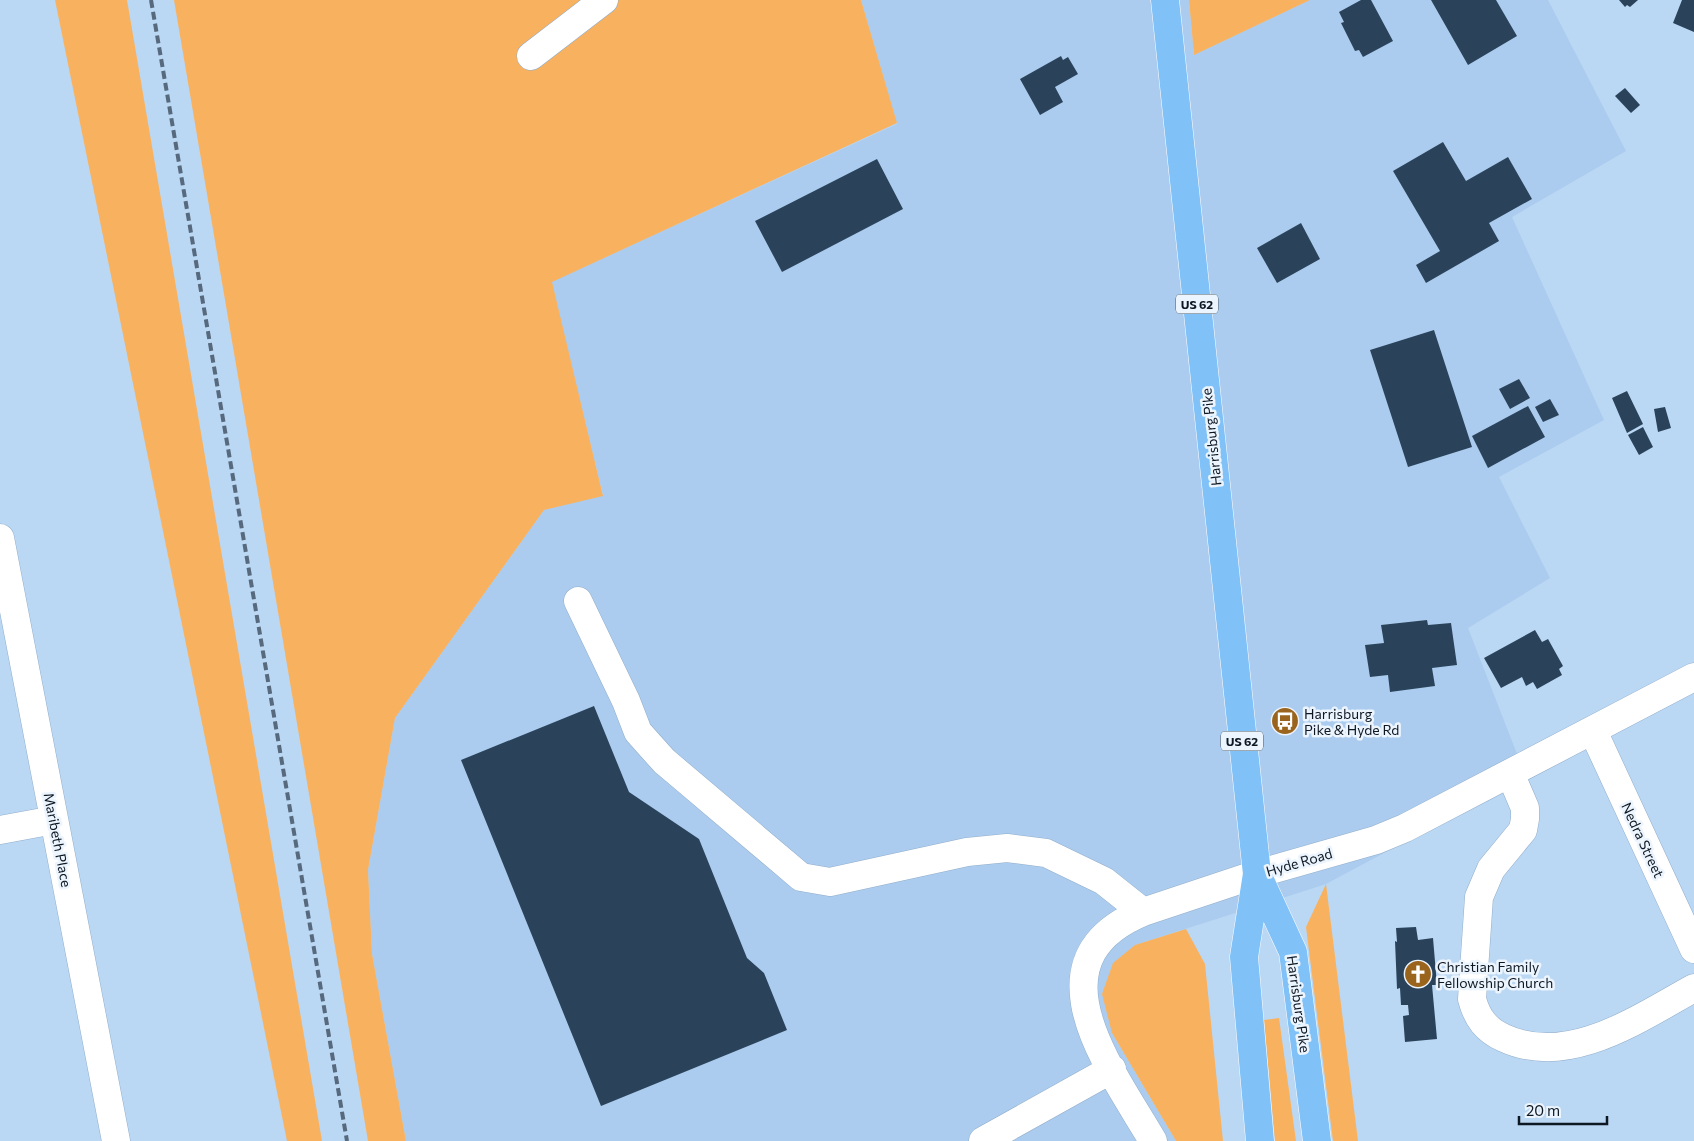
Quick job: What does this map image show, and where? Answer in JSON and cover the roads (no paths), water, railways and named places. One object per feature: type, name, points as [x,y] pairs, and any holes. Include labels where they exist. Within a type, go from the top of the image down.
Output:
[{"type":"main road","name":"Harrisburg Pike","points":[[1165,0],[1257,874],[1244,957],[1260,1141]]},
{"type":"main road","name":"Harrisburg Pike","points":[[1257,874],[1293,952],[1317,1141]]},
{"type":"street","points":[[531,56],[604,0]]},
{"type":"street","name":"Maribeth Place","points":[[0,538],[116,1141]]},
{"type":"street","points":[[578,601],[626,700],[638,732],[664,761],[801,877],[830,882],[967,852],[1007,848],[1046,853],[1104,880],[1143,912]]},
{"type":"street","name":"Hyde Road","points":[[1153,1141],[1089,1024],[1084,998],[1084,980],[1089,961],[1097,944],[1110,930],[1126,919],[1143,912],[1257,874],[1376,840],[1405,828],[1694,677]]},
{"type":"street","name":"Nedra Street","points":[[1593,731],[1694,949]]},
{"type":"street","points":[[1510,773],[1526,808],[1526,819],[1523,830],[1517,840],[1491,869],[1478,897],[1472,999],[1475,1012],[1485,1026],[1513,1042],[1542,1048],[1572,1044],[1606,1034],[1694,988]]},
{"type":"street","points":[[0,830],[54,820]]},
{"type":"street","points":[[982,1141],[1112,1069]]},
{"type":"railway","points":[[151,0],[347,1141]]},
{"type":"place","name":"Harrisburg Pike & Hyde Rd","points":[[1285,721]]},
{"type":"place","name":"Christian Family Fellowship Church","points":[[1418,974]]}]
